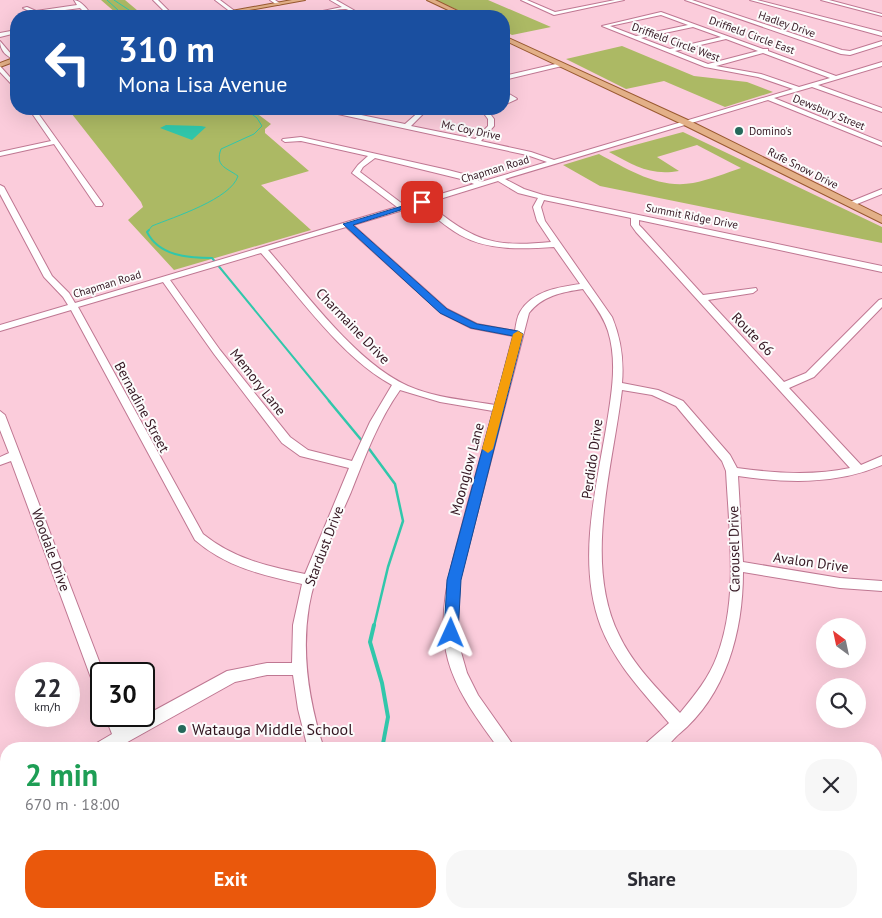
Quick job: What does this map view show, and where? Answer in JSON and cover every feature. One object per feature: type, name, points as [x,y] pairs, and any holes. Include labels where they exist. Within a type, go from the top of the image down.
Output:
[{"type":"main road","points":[[245,10],[302,0]]},
{"type":"main road","points":[[422,0],[443,10]]},
{"type":"main road","points":[[430,0],[452,10]]},
{"type":"main road","name":"Rufe Snow Drive","points":[[510,37],[629,92],[882,220]]},
{"type":"main road","name":"Rufe Snow Drive","points":[[510,41],[687,123]]},
{"type":"street","points":[[75,0],[85,10]]},
{"type":"street","points":[[156,1],[168,0]]},
{"type":"street","points":[[217,0],[231,10]]},
{"type":"street","points":[[272,0],[279,4]]},
{"type":"street","points":[[332,0],[350,10]]},
{"type":"street","points":[[523,0],[554,14],[622,0]]},
{"type":"street","points":[[530,2],[541,0]]},
{"type":"street","name":"Hadley Drive","points":[[687,0],[841,52],[850,52],[882,43]]},
{"type":"street","points":[[752,0],[882,34]]},
{"type":"street","points":[[822,0],[882,15]]},
{"type":"street","points":[[156,1],[166,10]]},
{"type":"street","points":[[699,4],[709,2]]},
{"type":"street","points":[[55,10],[82,6]]},
{"type":"street","points":[[25,8],[29,10]]},
{"type":"street","points":[[335,10],[346,8]]},
{"type":"street","name":"Driffield Circle East","points":[[606,26],[661,13],[766,50],[836,78]]},
{"type":"street","points":[[636,38],[693,24]]},
{"type":"street","name":"Driffield Circle West","points":[[606,26],[707,66],[759,75],[799,89]]},
{"type":"street","points":[[670,51],[728,37]]},
{"type":"street","points":[[0,43],[10,55]]},
{"type":"street","points":[[707,66],[766,50]]},
{"type":"street","name":"Chapman Road","points":[[0,328],[882,64]]},
{"type":"street","points":[[510,77],[560,65]]},
{"type":"street","points":[[0,67],[10,80]]},
{"type":"street","points":[[813,85],[882,110]]},
{"type":"street","name":"Dewsbury Street","points":[[768,98],[882,144]]},
{"type":"street","points":[[871,106],[882,102]]},
{"type":"street","points":[[36,115],[99,204]]},
{"type":"street","name":"Mc Coy Drive","points":[[352,115],[529,153],[555,163]]},
{"type":"street","points":[[406,127],[418,115]]},
{"type":"street","points":[[476,142],[491,126],[491,119],[488,115]]},
{"type":"street","points":[[285,140],[301,140],[373,156],[460,176],[481,185]]},
{"type":"street","points":[[0,154],[55,142]]},
{"type":"street","points":[[373,156],[356,170],[357,175],[403,208]]},
{"type":"street","name":"Summit Ridge Drive","points":[[500,179],[521,191],[542,197],[882,269]]},
{"type":"street","name":"Bernadine Street","points":[[0,187],[48,277],[66,295],[199,537],[221,555],[236,562],[310,580]]},
{"type":"street","points":[[850,204],[882,191]]},
{"type":"street","name":"Perdido Drive","points":[[542,197],[537,207],[538,216],[614,330],[618,346],[618,386],[596,547],[601,603],[608,626],[620,650],[680,725]]},
{"type":"street","points":[[422,202],[461,232],[482,241],[523,247],[555,244]]},
{"type":"street","name":"Route 66","points":[[635,216],[635,225],[639,230],[700,298],[784,386],[858,469]]},
{"type":"street","points":[[347,224],[444,311],[474,326],[518,334]]},
{"type":"street","name":"Charmaine Drive","points":[[263,250],[359,355],[383,376],[398,385],[427,395],[499,409]]},
{"type":"street","name":"Memory Lane","points":[[165,278],[217,352],[286,440],[304,453],[358,461]]},
{"type":"street","name":"Moonglow Lane","points":[[503,742],[464,686],[457,667],[452,645],[451,620],[454,580],[524,313],[534,301],[562,290],[585,286]]},
{"type":"street","points":[[700,298],[753,290]]},
{"type":"street","points":[[784,386],[810,375],[882,302]]},
{"type":"street","name":"Stardust Drive","points":[[314,742],[303,703],[298,637],[310,580],[372,429],[383,406],[398,385]]},
{"type":"street","name":"Carousel Drive","points":[[618,386],[656,393],[685,409],[711,443],[722,451],[732,471],[736,566],[735,619],[728,649],[712,685],[680,725],[659,742]]},
{"type":"street","name":"Woodale Drive","points":[[0,415],[92,662]]},
{"type":"street","points":[[0,461],[16,455]]},
{"type":"street","points":[[732,471],[767,477],[823,476],[858,469],[882,460]]},
{"type":"street","name":"Avalon Drive","points":[[736,566],[840,583],[882,586]]},
{"type":"street","points":[[113,742],[232,676],[267,669],[300,669]]},
{"type":"street","points":[[116,727],[120,738]]},
{"type":"shaded area","points":[[101,0],[125,0],[137,10],[113,10]]},
{"type":"shaded area","points":[[435,0],[488,0],[551,27],[512,35],[510,34],[510,10],[458,10]]},
{"type":"shaded area","points":[[622,46],[694,76],[747,82],[773,92],[725,107],[664,81],[626,89],[566,59]]},
{"type":"shaded area","points":[[73,115],[259,115],[271,124],[265,129],[265,133],[309,171],[261,185],[311,230],[174,270],[128,220],[143,207]]},
{"type":"shaded area","points":[[166,125],[206,127],[192,140],[160,128]]},
{"type":"shaded area","points":[[683,132],[882,227],[882,243],[600,186],[563,165],[599,154],[644,177],[656,181],[680,184],[705,180],[741,168],[697,145],[657,157],[679,171],[668,172],[650,171],[609,152]]},
{"type":"waterway","points":[[107,0],[118,10]]},
{"type":"waterway","points":[[114,0],[129,10]]},
{"type":"waterway","points":[[148,231],[152,226],[214,200],[233,184],[238,176],[222,166],[219,155],[221,149],[254,134],[262,126],[253,115]]},
{"type":"waterway","points":[[148,231],[152,240],[167,251],[184,256],[212,258],[330,402]]},
{"type":"waterway","points":[[329,401],[363,442]]},
{"type":"waterway","points":[[367,446],[395,484],[403,521],[388,567],[374,626]]},
{"type":"waterway","points":[[374,625],[370,642],[382,683],[388,717],[383,742]]},
{"type":"slow traffic","points":[[488,449],[518,334]]},
{"type":"place","name":"Domino's","points":[[739,131]]},
{"type":"place","name":"Watauga Middle School","points":[[182,729]]},
{"type":"route","points":[[422,202],[347,224],[412,285],[456,319],[474,326],[518,334],[454,580],[451,633]]}]
